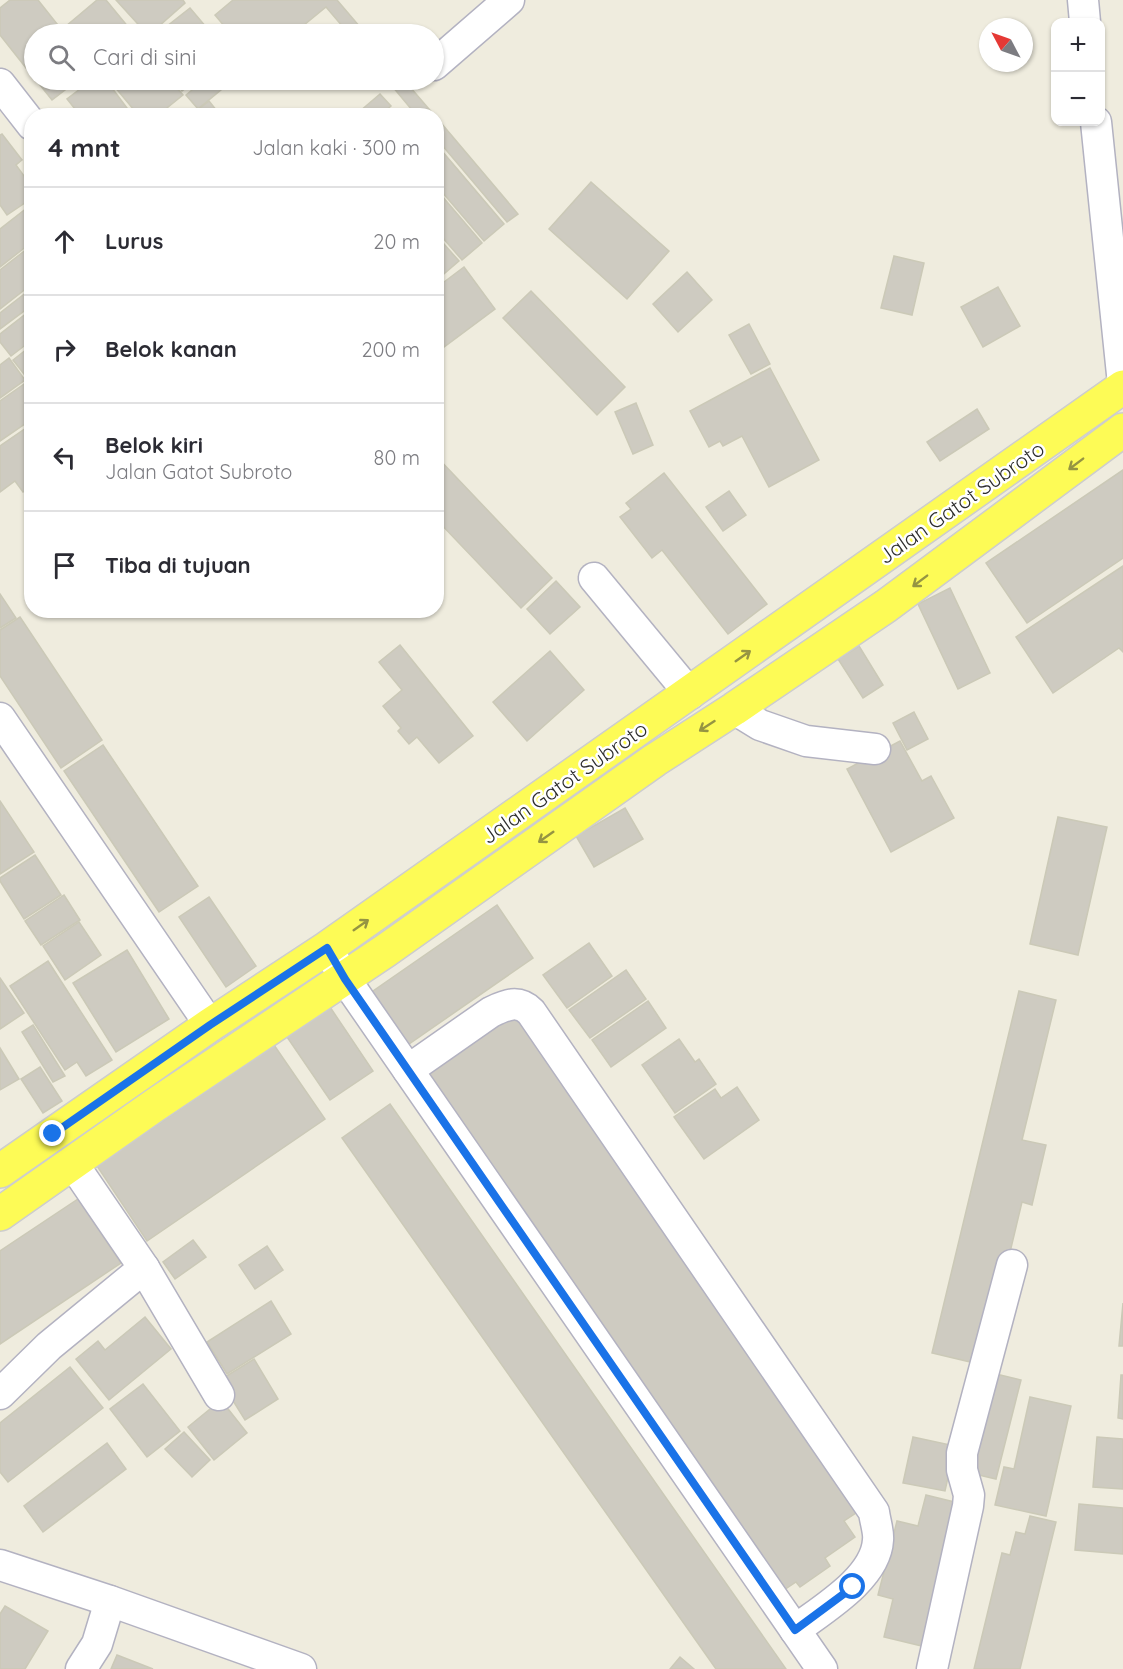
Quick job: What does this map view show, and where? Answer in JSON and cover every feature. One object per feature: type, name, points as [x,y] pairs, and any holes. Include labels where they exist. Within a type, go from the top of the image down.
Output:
[{"type":"main road","name":"Jalan Gatot Subroto","points":[[0,1171],[210,1025],[327,948],[690,694],[1123,385]]},
{"type":"main road","points":[[0,1214],[155,1105],[345,979],[655,760],[886,606],[1123,429]]},
{"type":"street","points":[[444,56],[509,0]]},
{"type":"street","points":[[1083,0],[1085,18]]},
{"type":"street","points":[[0,84],[24,115]]},
{"type":"street","points":[[1096,126],[1123,385]]},
{"type":"street","points":[[594,578],[690,694]]},
{"type":"street","points":[[734,709],[760,725],[806,741],[875,749]]},
{"type":"street","points":[[0,718],[210,1025]]},
{"type":"street","points":[[327,948],[345,979],[822,1669]]},
{"type":"street","points":[[408,1070],[491,1012],[506,1005],[520,1004],[526,1007],[545,1032],[874,1512],[879,1539],[874,1558],[853,1587],[795,1630]]},
{"type":"street","points":[[73,1164],[144,1268],[219,1395]]},
{"type":"street","points":[[932,1669],[968,1506],[969,1495],[962,1470],[962,1453],[1012,1265]]},
{"type":"street","points":[[0,1394],[49,1346],[144,1268]]},
{"type":"street","points":[[0,1565],[110,1601],[301,1669]]},
{"type":"street","points":[[81,1669],[97,1644],[110,1601]]},
{"type":"building","points":[[10,0],[38,0],[57,24],[24,24],[24,65],[0,35],[0,8]]},
{"type":"building","points":[[97,0],[106,0],[126,24],[68,24]]},
{"type":"building","points":[[116,0],[183,0],[185,3],[161,24],[138,24]]},
{"type":"building","points":[[233,0],[337,0],[357,24],[340,24],[326,7],[305,24],[223,24],[215,15]]},
{"type":"building","points":[[190,8],[204,24],[170,24]]},
{"type":"building","points":[[44,90],[65,90],[52,100]]},
{"type":"building","points":[[79,90],[114,90],[127,108],[74,108],[67,99]]},
{"type":"building","points":[[117,90],[179,90],[183,95],[167,108],[132,108]]},
{"type":"building","points":[[192,90],[221,90],[199,108],[186,95]]},
{"type":"building","points":[[395,90],[413,90],[428,108],[410,108]]},
{"type":"building","points":[[380,94],[391,106],[389,108],[364,108]]},
{"type":"building","points":[[209,101],[215,108],[200,108]]},
{"type":"building","points":[[444,126],[518,214],[507,222],[444,147]]},
{"type":"building","points":[[2,134],[22,160],[16,165],[24,176],[24,203],[7,215],[0,205],[0,135]]},
{"type":"building","points":[[444,153],[504,224],[484,241],[444,194]]},
{"type":"building","points":[[591,182],[669,251],[627,299],[549,229]]},
{"type":"building","points":[[444,198],[482,243],[462,260],[444,239]]},
{"type":"building","points":[[24,210],[24,248],[0,267],[0,229]]},
{"type":"building","points":[[444,244],[459,261],[444,274]]},
{"type":"building","points":[[24,251],[24,290],[0,309],[0,270]]},
{"type":"building","points":[[894,256],[924,263],[912,315],[881,308]]},
{"type":"building","points":[[464,267],[495,309],[444,347],[444,282]]},
{"type":"building","points":[[687,272],[712,300],[678,332],[653,304]]},
{"type":"building","points":[[998,287],[1020,326],[983,347],[961,307]]},
{"type":"building","points":[[531,291],[625,387],[597,415],[503,318]]},
{"type":"building","points":[[24,294],[24,311],[0,329],[0,313]]},
{"type":"building","points":[[24,315],[24,346],[11,356],[0,342],[0,334]]},
{"type":"building","points":[[749,324],[770,364],[751,374],[729,335]]},
{"type":"building","points":[[24,351],[24,374],[13,360]]},
{"type":"building","points":[[9,358],[24,381],[0,398],[0,365]]},
{"type":"building","points":[[770,368],[819,460],[769,487],[742,436],[723,446],[720,441],[709,447],[690,411]]},
{"type":"building","points":[[24,384],[24,424],[0,441],[0,401]]},
{"type":"building","points":[[636,403],[653,445],[633,454],[615,412]]},
{"type":"building","points":[[977,409],[989,429],[940,461],[927,442]]},
{"type":"building","points":[[24,430],[23,492],[15,481],[0,492],[0,446]]},
{"type":"building","points":[[444,464],[552,578],[521,608],[444,527]]},
{"type":"building","points":[[1123,470],[1123,558],[1027,623],[986,563]]},
{"type":"building","points":[[664,473],[767,604],[728,634],[662,550],[652,558],[620,517],[631,509],[626,503]]},
{"type":"building","points":[[729,491],[746,515],[723,531],[706,507]]},
{"type":"building","points":[[1123,566],[1123,652],[1119,648],[1053,693],[1016,637]]},
{"type":"building","points":[[556,581],[580,607],[550,634],[527,609]]},
{"type":"building","points":[[950,588],[990,673],[958,689],[918,604]]},
{"type":"building","points":[[0,594],[16,618],[0,628]]},
{"type":"building","points":[[20,617],[102,740],[61,768],[0,676],[0,630]]},
{"type":"building","points":[[400,645],[473,736],[439,763],[417,737],[409,744],[398,731],[401,728],[383,706],[402,690],[379,662]]},
{"type":"building","points":[[859,646],[883,685],[863,698],[838,659]]},
{"type":"building","points":[[550,651],[584,690],[527,741],[493,702]]},
{"type":"building","points":[[914,712],[928,739],[907,750],[893,723]]},
{"type":"building","points":[[900,741],[922,781],[931,776],[954,818],[891,852],[847,769]]},
{"type":"building","points":[[103,745],[198,886],[159,912],[64,771]]},
{"type":"building","points":[[0,801],[34,852],[0,874]]},
{"type":"building","points":[[625,808],[643,839],[594,867],[576,836]]},
{"type":"building","points":[[1058,817],[1107,827],[1078,955],[1030,944]]},
{"type":"building","points":[[35,855],[61,895],[24,919],[0,878]]},
{"type":"building","points":[[64,895],[80,920],[41,945],[25,921]]},
{"type":"building","points":[[209,897],[256,966],[226,987],[179,917]]},
{"type":"building","points":[[497,905],[533,958],[399,1051],[363,998]]},
{"type":"building","points":[[79,922],[101,955],[65,980],[43,946]]},
{"type":"building","points":[[589,943],[612,976],[567,1008],[543,975]]},
{"type":"building","points":[[127,950],[169,1019],[116,1052],[73,983]]},
{"type":"building","points":[[48,961],[112,1060],[86,1076],[77,1062],[65,1070],[10,986]]},
{"type":"building","points":[[626,970],[646,999],[590,1038],[569,1010]]},
{"type":"building","points":[[0,978],[24,1013],[0,1029]]},
{"type":"building","points":[[1019,991],[1056,1000],[1022,1140],[1046,1145],[1032,1205],[1022,1202],[983,1365],[932,1353]]},
{"type":"building","points":[[648,1001],[666,1028],[611,1067],[592,1040]]},
{"type":"building","points":[[511,1006],[859,1511],[844,1521],[855,1537],[825,1558],[830,1566],[800,1587],[796,1582],[775,1596],[414,1073]]},
{"type":"building","points":[[330,1007],[373,1071],[330,1100],[287,1037]]},
{"type":"building","points":[[33,1025],[65,1076],[53,1082],[22,1032]]},
{"type":"building","points":[[679,1039],[695,1062],[699,1059],[716,1084],[675,1113],[642,1065]]},
{"type":"building","points":[[274,1045],[325,1119],[147,1241],[97,1166]]},
{"type":"building","points":[[0,1048],[19,1079],[0,1090]]},
{"type":"building","points":[[40,1067],[62,1101],[43,1113],[21,1079]]},
{"type":"building","points":[[737,1087],[759,1120],[704,1159],[674,1117],[715,1089],[721,1098]]},
{"type":"building","points":[[390,1104],[786,1669],[716,1669],[342,1138]]},
{"type":"building","points":[[78,1199],[121,1263],[0,1344],[0,1251]]},
{"type":"building","points":[[193,1240],[206,1257],[175,1279],[163,1262]]},
{"type":"building","points":[[267,1246],[283,1270],[255,1289],[239,1265]]},
{"type":"building","points":[[271,1301],[291,1334],[227,1374],[207,1342]]},
{"type":"building","points":[[1123,1303],[1123,1346],[1119,1346]]},
{"type":"building","points":[[145,1317],[171,1349],[109,1400],[76,1359],[98,1341],[105,1350]]},
{"type":"building","points":[[254,1359],[278,1399],[245,1420],[220,1380]]},
{"type":"building","points":[[70,1367],[103,1408],[8,1482],[0,1472],[0,1423]]},
{"type":"building","points":[[992,1373],[1021,1380],[996,1479],[966,1472]]},
{"type":"building","points":[[1121,1375],[1123,1375],[1123,1419],[1118,1418]]},
{"type":"building","points":[[143,1384],[180,1431],[147,1457],[110,1409]]},
{"type":"building","points":[[1030,1397],[1071,1406],[1046,1516],[995,1505],[1004,1467],[1014,1469]]},
{"type":"building","points":[[221,1400],[247,1433],[214,1460],[188,1427]]},
{"type":"building","points":[[184,1432],[210,1460],[192,1477],[165,1449]]},
{"type":"building","points":[[913,1437],[955,1446],[945,1491],[903,1483]]},
{"type":"building","points":[[1097,1437],[1123,1439],[1123,1489],[1093,1487]]},
{"type":"building","points":[[107,1443],[126,1469],[43,1532],[24,1506]]},
{"type":"building","points":[[926,1495],[963,1504],[926,1647],[884,1637],[893,1599],[878,1595],[897,1521],[918,1526]]},
{"type":"building","points":[[1079,1504],[1123,1508],[1123,1554],[1075,1550]]},
{"type":"building","points":[[1030,1516],[1056,1522],[1020,1669],[974,1669],[1002,1553],[1010,1555],[1016,1532],[1025,1534]]},
{"type":"building","points":[[5,1606],[48,1631],[25,1669],[0,1669],[0,1614]]},
{"type":"building","points":[[117,1655],[153,1669],[111,1669]]},
{"type":"building","points":[[680,1657],[694,1669],[670,1669]]},
{"type":"route","points":[[53,1134],[210,1025],[327,948],[345,979],[795,1630],[853,1587]]}]
